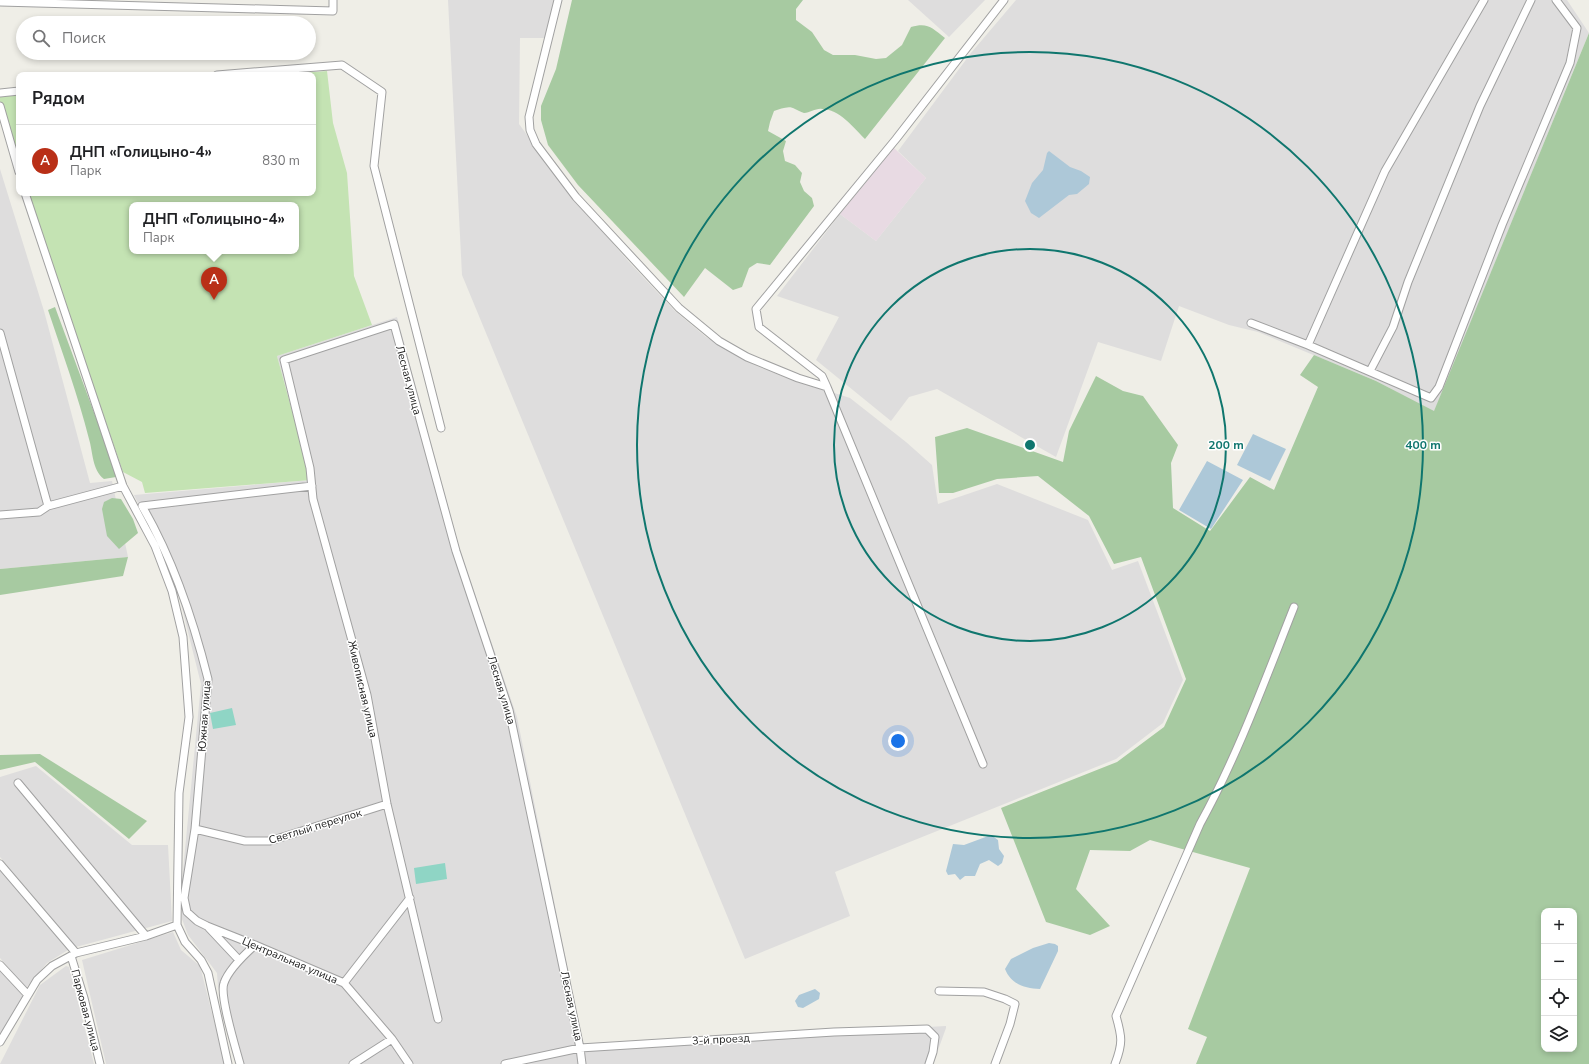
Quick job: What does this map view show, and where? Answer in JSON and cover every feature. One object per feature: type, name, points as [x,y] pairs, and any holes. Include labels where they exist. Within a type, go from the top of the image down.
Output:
[{"type":"street","points":[[0,2],[333,11],[333,0]]},
{"type":"street","points":[[558,0],[529,117],[530,130],[536,144],[576,197],[678,308],[719,341],[747,357],[798,378],[827,387]]},
{"type":"street","points":[[983,764],[822,376],[759,327],[756,309],[896,139],[1004,0]]},
{"type":"street","points":[[1308,345],[1385,171],[1484,0]]},
{"type":"street","points":[[1370,371],[1393,327],[1408,282],[1480,106],[1531,0]]},
{"type":"street","points":[[1251,323],[1308,345],[1431,398],[1438,387],[1502,225],[1570,63],[1577,28],[1556,0]]},
{"type":"street","points":[[254,72],[342,65],[382,92],[374,166],[441,428]]},
{"type":"street","points":[[0,93],[16,91]]},
{"type":"street","points":[[0,106],[16,162]]},
{"type":"street","points":[[26,196],[123,486],[155,546],[172,591],[183,636],[189,717],[179,793],[177,925],[185,942],[201,960],[208,973],[228,1064]]},
{"type":"street","name":"Лесная улица","points":[[284,360],[394,324],[456,551],[510,710],[580,1048],[582,1064]]},
{"type":"street","points":[[0,333],[48,506]]},
{"type":"street","name":"Живописная улица","points":[[284,360],[310,468],[313,499],[367,695],[387,804],[438,1019]]},
{"type":"street","points":[[0,515],[39,512],[48,506],[123,486]]},
{"type":"street","name":"Южная улица","points":[[187,912],[184,898],[194,829],[208,679],[176,575],[157,531],[142,506],[312,486]]},
{"type":"street","points":[[1115,1064],[1120,1051],[1122,1037],[1116,1016],[1200,824],[1240,741],[1294,606]]},
{"type":"street","points":[[18,783],[146,936]]},
{"type":"street","name":"Светлый переулок","points":[[194,829],[245,841],[270,841],[387,804]]},
{"type":"street","points":[[0,864],[73,955]]},
{"type":"street","points":[[344,983],[410,898]]},
{"type":"street","name":"Центральная улица","points":[[187,912],[197,921],[207,926],[344,983],[392,1039],[409,1064]]},
{"type":"street","points":[[0,1042],[37,980],[52,966],[73,955],[146,936],[177,925]]},
{"type":"street","points":[[207,926],[239,960]]},
{"type":"street","points":[[240,1064],[226,1011],[223,983],[239,960],[254,945]]},
{"type":"street","name":"Парковая улица","points":[[73,955],[100,1064]]},
{"type":"street","points":[[0,965],[28,995]]},
{"type":"street","points":[[939,991],[984,992],[1015,1004],[1010,1024],[995,1064]]},
{"type":"street","name":"3-й проезд","points":[[505,1064],[580,1048],[826,1032],[927,1029],[935,1037],[933,1052],[929,1064]]},
{"type":"street","points":[[353,1064],[392,1039]]},
{"type":"shaded area","points":[[448,0],[555,0],[547,38],[520,38],[519,124],[572,196],[629,262],[675,311],[706,337],[750,363],[787,378],[850,398],[906,442],[932,465],[938,504],[997,484],[1088,520],[1112,570],[1138,561],[1183,680],[1163,723],[1116,759],[835,872],[850,916],[745,959],[462,275]]},
{"type":"shaded area","points":[[908,0],[985,0],[949,37]]},
{"type":"shaded area","points":[[1016,0],[1567,0],[1589,33],[1434,412],[1376,381],[1258,332],[1229,325],[1179,306],[1161,361],[1098,342],[1056,457],[937,389],[909,397],[891,421],[816,360],[839,317],[777,296],[840,214],[876,241],[926,178],[898,151],[971,53]]},
{"type":"shaded area","points":[[894,148],[926,178],[876,241],[840,214]]},
{"type":"shaded area","points":[[1049,151],[1070,167],[1081,171],[1090,177],[1089,184],[1077,194],[1069,195],[1039,218],[1031,213],[1025,201],[1032,183],[1043,170],[1047,153]]},
{"type":"shaded area","points":[[0,169],[44,311],[90,483],[112,481],[128,557],[0,569]]},
{"type":"shaded area","points":[[397,317],[459,547],[517,717],[583,1045],[946,1026],[933,1064],[236,1064],[218,987],[217,973],[188,935],[182,919],[181,891],[201,684],[175,580],[134,495],[311,480],[277,356]]},
{"type":"shaded area","points":[[1253,434],[1286,449],[1270,481],[1237,465]]},
{"type":"shaded area","points":[[1207,461],[1243,480],[1211,529],[1179,510]]},
{"type":"shaded area","points":[[232,708],[236,725],[213,729],[210,713]]},
{"type":"shaded area","points":[[36,766],[132,845],[168,845],[172,921],[76,947],[0,857],[0,777]]},
{"type":"shaded area","points":[[991,835],[998,840],[999,849],[1004,856],[1002,863],[998,866],[989,860],[980,864],[975,876],[965,876],[960,880],[955,874],[948,875],[946,871],[953,844],[964,845]]},
{"type":"shaded area","points":[[445,863],[447,879],[416,884],[414,868]]},
{"type":"shaded area","points":[[0,870],[68,950],[47,963],[26,988],[0,958]]},
{"type":"shaded area","points":[[173,932],[181,950],[200,966],[225,1064],[106,1064],[82,960]]},
{"type":"shaded area","points":[[1049,943],[1058,946],[1058,951],[1040,989],[1029,988],[1014,982],[1005,969],[1011,959],[1033,948]]},
{"type":"shaded area","points":[[66,966],[69,967],[94,1064],[0,1064],[40,985]]},
{"type":"shaded area","points":[[0,969],[24,997],[7,1026],[0,1033]]},
{"type":"shaded area","points":[[815,989],[820,993],[819,999],[803,1008],[798,1007],[795,1001],[799,995]]},
{"type":"green space","points":[[572,0],[803,0],[796,9],[796,20],[812,32],[824,50],[833,55],[855,55],[876,59],[886,58],[902,45],[911,27],[922,25],[930,27],[945,38],[865,139],[840,115],[828,110],[820,109],[804,113],[788,107],[774,111],[768,131],[786,141],[783,151],[785,161],[795,165],[802,173],[800,182],[804,191],[812,198],[814,206],[770,265],[757,263],[749,268],[742,287],[733,290],[705,268],[684,297],[578,185],[548,145],[541,120],[541,106],[556,69]]},
{"type":"green space","points":[[1589,33],[1589,1064],[1196,1064],[1207,1037],[1188,1029],[1250,868],[1150,840],[1130,851],[1090,850],[1076,889],[1110,926],[1090,935],[1046,922],[1001,808],[1117,762],[1164,727],[1186,679],[1141,557],[1114,564],[1089,516],[1038,476],[997,479],[953,493],[939,493],[935,437],[967,428],[1063,462],[1069,431],[1096,376],[1123,391],[1143,396],[1178,445],[1171,463],[1173,508],[1210,531],[1250,477],[1274,490],[1318,387],[1300,375],[1314,355],[1376,381],[1434,411]]},
{"type":"green space","points":[[327,71],[333,123],[347,173],[354,276],[372,325],[277,356],[311,480],[145,493],[142,482],[123,472],[28,196],[316,196],[316,72],[314,72]]},
{"type":"green space","points":[[16,95],[16,159],[0,113],[0,96]]},
{"type":"green space","points":[[55,307],[116,472],[116,477],[104,479],[97,471],[95,466],[80,406],[48,310]]},
{"type":"green space","points":[[112,498],[121,499],[133,519],[138,533],[119,549],[107,536],[102,509],[104,502]]},
{"type":"green space","points":[[128,557],[123,576],[0,595],[0,569]]},
{"type":"green space","points":[[40,754],[147,821],[129,839],[35,762],[0,770],[0,755]]},
{"type":"place","name":"ДНП «Голицыно-4»","points":[[214,300]]}]
